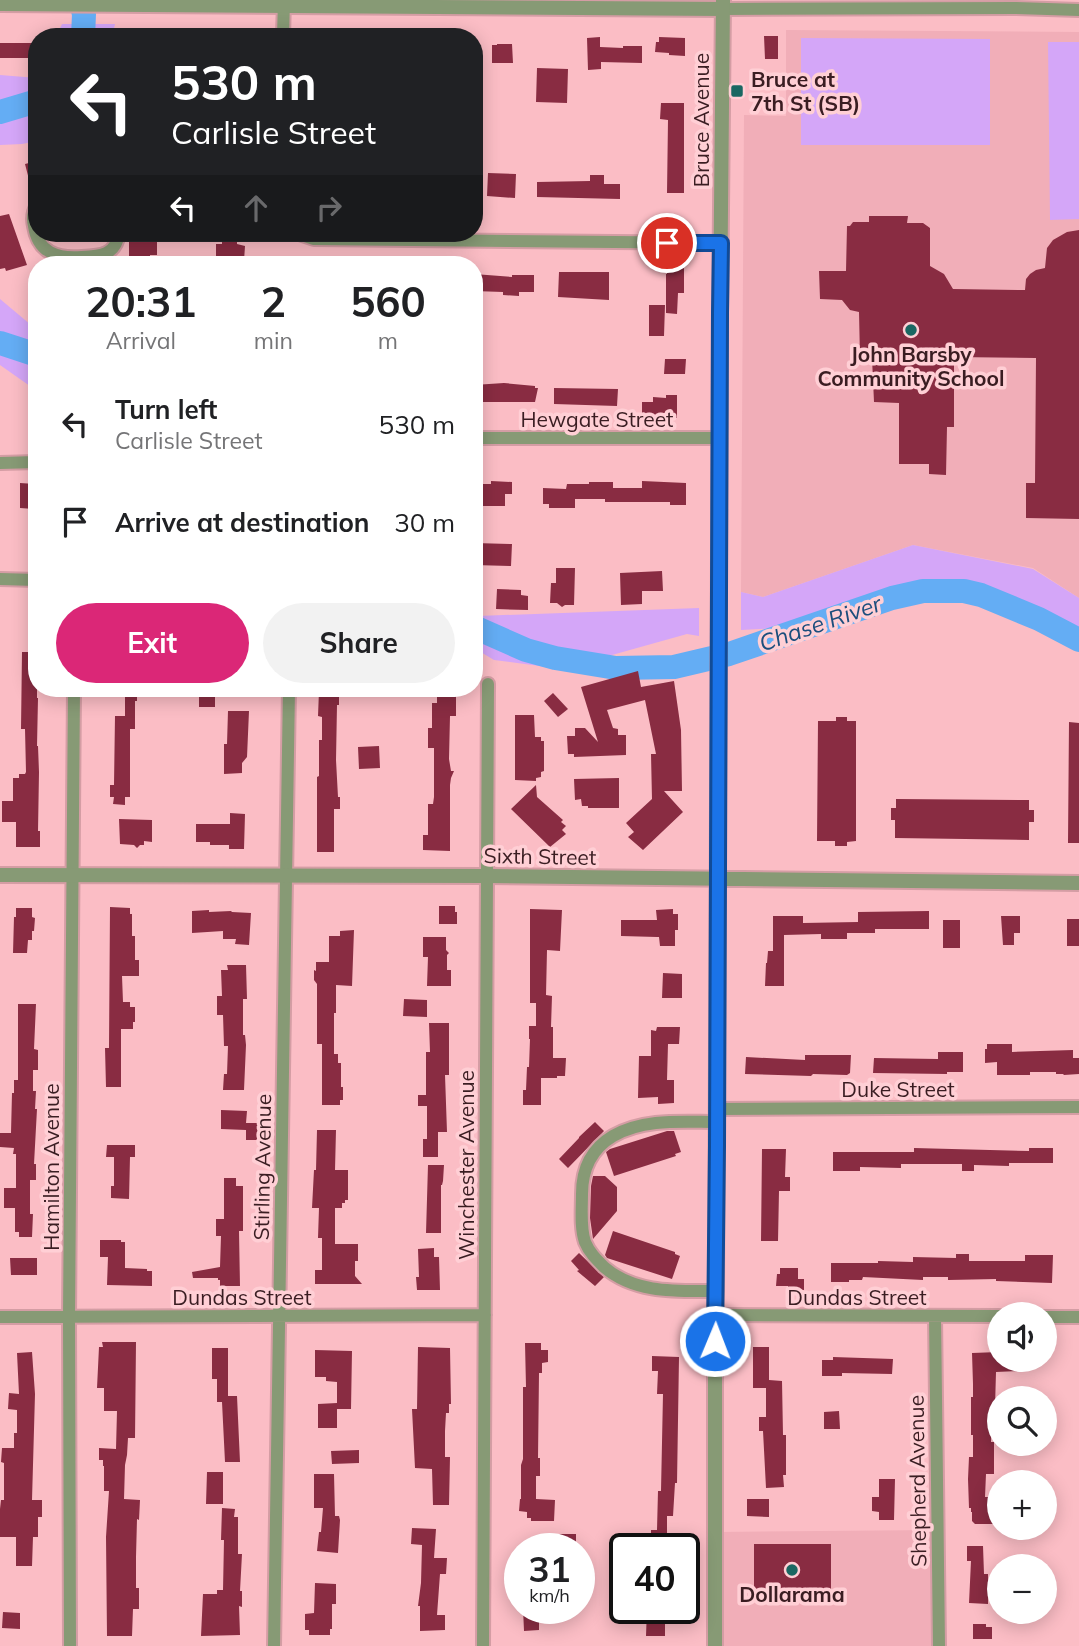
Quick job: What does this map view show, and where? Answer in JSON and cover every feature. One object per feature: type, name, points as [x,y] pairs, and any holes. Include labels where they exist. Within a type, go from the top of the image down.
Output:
[{"type":"street","points":[[283,28],[284,3]]},
{"type":"street","points":[[0,4],[723,4],[1079,10]]},
{"type":"street","name":"Bruce Avenue","points":[[715,1646],[723,4]]},
{"type":"street","points":[[483,241],[721,243]]},
{"type":"street","points":[[39,242],[48,252],[60,256]]},
{"type":"street","points":[[102,256],[117,242]]},
{"type":"street","name":"Hewgate Street","points":[[483,438],[720,439]]},
{"type":"street","points":[[0,463],[28,462]]},
{"type":"street","points":[[0,579],[28,580]]},
{"type":"street","name":"Winchester Avenue","points":[[482,1646],[488,684]]},
{"type":"street","name":"Hamilton Avenue","points":[[70,1646],[69,1317],[74,697]]},
{"type":"street","name":"Stirling Avenue","points":[[274,1646],[289,697]]},
{"type":"street","name":"Sixth Street","points":[[0,876],[488,876],[1079,883]]},
{"type":"street","name":"Duke Street","points":[[717,1116],[1079,1107]]},
{"type":"street","points":[[716,1291],[676,1291],[642,1287],[611,1272],[593,1257],[585,1241],[582,1225],[582,1182],[591,1157],[600,1145],[614,1135],[657,1122],[717,1116]]},
{"type":"street","name":"Dundas Street","points":[[0,1317],[485,1315]]},
{"type":"street","name":"Dundas Street","points":[[715,1315],[987,1316]]},
{"type":"street","name":"Shepherd Avenue","points":[[935,1316],[939,1646]]},
{"type":"street","points":[[1057,1317],[1079,1317]]},
{"type":"shaded area","points":[[62,24],[115,24],[114,28],[60,28]]},
{"type":"shaded area","name":"John Barsby Community School","points":[[786,30],[1079,32],[1079,598],[1033,568],[913,545],[763,597],[741,592],[744,115],[786,116]]},
{"type":"shaded area","points":[[801,38],[990,39],[990,145],[801,145]]},
{"type":"shaded area","points":[[1048,42],[1079,42],[1079,219],[1050,220]]},
{"type":"shaded area","points":[[0,75],[28,77],[28,143],[0,145]]},
{"type":"shaded area","points":[[0,299],[28,322],[28,385],[0,365]]},
{"type":"shaded area","points":[[913,545],[1033,569],[1079,598],[1079,646],[982,598],[944,590],[909,587],[868,597],[819,622],[741,630],[741,592],[763,597]]},
{"type":"shaded area","points":[[699,608],[699,636],[687,634],[562,669],[494,660],[483,653],[483,616]]},
{"type":"shaded area","points":[[937,1530],[936,1646],[721,1646],[720,1532]]},
{"type":"building","points":[[764,36],[778,36],[778,59],[765,59]]},
{"type":"building","points":[[600,37],[600,47],[642,46],[642,63],[601,62],[601,69],[588,70],[587,38]]},
{"type":"building","points":[[659,37],[685,38],[685,56],[655,52]]},
{"type":"building","points":[[0,43],[28,43],[28,58],[0,58]]},
{"type":"building","points":[[512,44],[513,63],[492,63],[492,45]]},
{"type":"building","points":[[537,68],[568,69],[567,103],[536,102]]},
{"type":"building","points":[[661,103],[684,103],[684,193],[667,193],[668,120],[660,119]]},
{"type":"building","points":[[488,173],[516,174],[515,198],[487,196]]},
{"type":"building","points":[[590,175],[604,175],[604,184],[620,184],[620,199],[537,197],[537,182],[590,181]]},
{"type":"building","points":[[9,214],[27,265],[6,271],[5,268],[0,269],[0,216]]},
{"type":"building","points":[[869,216],[908,216],[907,223],[923,223],[930,228],[930,266],[944,274],[953,289],[1025,290],[1026,279],[1030,274],[1045,268],[1047,248],[1053,240],[1067,232],[1079,230],[1079,519],[1026,518],[1026,483],[1035,483],[1036,358],[954,357],[954,427],[947,427],[946,475],[929,474],[929,464],[899,464],[899,403],[874,402],[872,358],[860,358],[859,312],[850,310],[842,300],[820,299],[819,271],[846,271],[847,226],[853,222],[869,222]]},
{"type":"building","points":[[129,242],[157,242],[157,255],[129,256]]},
{"type":"building","points":[[237,242],[245,246],[244,256],[216,256],[216,244]]},
{"type":"building","points":[[667,261],[684,261],[684,293],[678,293],[677,314],[666,313]]},
{"type":"building","points":[[559,272],[609,272],[609,300],[558,297]]},
{"type":"building","points":[[483,275],[512,277],[534,275],[534,292],[519,292],[519,296],[503,295],[503,292],[483,291]]},
{"type":"building","points":[[649,305],[665,305],[664,336],[649,336]]},
{"type":"building","points":[[665,359],[686,359],[685,374],[664,374]]},
{"type":"building","points":[[504,383],[538,388],[535,402],[483,402],[483,384]]},
{"type":"building","points":[[554,388],[618,389],[617,406],[554,404]]},
{"type":"building","points":[[666,395],[677,395],[677,418],[642,417],[642,402],[653,402],[653,397],[666,398]]},
{"type":"building","points":[[491,481],[512,482],[512,494],[505,494],[505,506],[483,506],[483,484],[491,484]]},
{"type":"building","points":[[642,481],[686,483],[686,505],[670,505],[670,502],[605,502],[605,499],[575,499],[575,508],[549,508],[549,504],[543,504],[543,488],[566,489],[567,484],[613,482],[613,488],[642,488]]},
{"type":"building","points":[[20,483],[28,484],[28,509],[20,508]]},
{"type":"building","points":[[483,543],[512,544],[511,566],[483,565]]},
{"type":"building","points":[[556,568],[575,568],[574,605],[562,607],[557,603],[550,603],[551,583],[556,583]]},
{"type":"building","points":[[662,571],[663,591],[642,591],[642,604],[621,605],[620,573]]},
{"type":"building","points":[[497,589],[521,590],[521,595],[528,596],[528,610],[496,609]]},
{"type":"building","points":[[22,652],[28,652],[28,697],[38,698],[40,847],[16,847],[16,822],[2,822],[2,801],[13,801],[13,778],[19,778],[19,774],[26,772],[25,729],[21,729]]},
{"type":"building","points":[[638,671],[641,687],[674,681],[681,730],[682,791],[664,791],[683,812],[643,850],[628,837],[634,832],[626,823],[652,799],[651,754],[656,754],[645,700],[607,710],[613,728],[618,729],[618,735],[626,735],[626,755],[574,757],[574,754],[568,754],[567,736],[575,736],[575,728],[585,728],[598,742],[581,687]]},
{"type":"building","points":[[553,693],[568,709],[558,717],[544,701]]},
{"type":"building","points":[[125,697],[137,697],[135,729],[130,729],[130,797],[125,797],[125,805],[113,804],[110,785],[114,785],[115,716],[125,716]]},
{"type":"building","points":[[199,697],[215,697],[215,707],[199,707]]},
{"type":"building","points":[[319,697],[339,697],[336,760],[340,809],[334,809],[334,852],[317,852],[317,777],[319,740],[322,740],[322,717],[318,716]]},
{"type":"building","points":[[437,697],[456,697],[456,716],[450,716],[449,759],[451,771],[454,771],[450,785],[450,851],[423,850],[423,835],[428,835],[428,804],[433,804],[434,797],[434,748],[428,748],[428,728],[432,728],[432,703],[437,703]]},
{"type":"building","points":[[228,711],[249,711],[247,757],[242,763],[242,773],[224,774]]},
{"type":"building","points":[[515,715],[534,715],[535,737],[541,737],[541,741],[544,741],[544,771],[536,781],[515,780]]},
{"type":"building","points":[[836,717],[847,717],[847,721],[856,721],[856,841],[847,842],[847,846],[835,846],[835,841],[817,841],[818,721],[836,721]]},
{"type":"building","points":[[1069,722],[1079,723],[1079,843],[1068,843]]},
{"type":"building","points":[[379,746],[380,768],[359,769],[358,747]]},
{"type":"building","points":[[619,778],[619,808],[588,808],[582,806],[581,799],[575,800],[574,779]]},
{"type":"building","points":[[536,785],[537,797],[563,820],[561,822],[566,826],[562,830],[566,834],[550,847],[511,809]]},
{"type":"building","points":[[896,799],[1029,800],[1029,810],[1034,810],[1034,822],[1029,822],[1029,840],[895,838],[895,820],[891,820],[891,808],[896,808]]},
{"type":"building","points":[[230,813],[245,814],[244,849],[229,849],[229,845],[196,842],[196,824],[230,824]]},
{"type":"building","points":[[119,819],[152,820],[152,842],[144,841],[144,845],[137,848],[134,845],[120,844]]},
{"type":"building","points":[[439,906],[455,906],[457,924],[439,924]]},
{"type":"building","points":[[110,907],[130,908],[132,936],[135,936],[135,960],[139,960],[139,976],[122,976],[123,1002],[130,1002],[130,1007],[135,1007],[135,1022],[133,1029],[121,1029],[121,1087],[106,1087],[105,1048],[109,1048]]},
{"type":"building","points":[[16,908],[32,908],[32,917],[35,918],[27,953],[13,953]]},
{"type":"building","points":[[530,909],[562,910],[560,951],[547,950],[546,995],[552,996],[553,1058],[566,1058],[565,1076],[541,1078],[541,1105],[523,1105],[523,1090],[526,1090],[529,1067],[529,1026],[536,1026],[536,1003],[530,1003]]},
{"type":"building","points":[[673,909],[673,914],[678,914],[675,946],[660,946],[659,937],[621,936],[621,920],[657,920],[656,910]]},
{"type":"building","points":[[192,911],[251,913],[249,945],[235,944],[236,939],[223,939],[223,931],[192,933]]},
{"type":"building","points":[[929,911],[929,929],[875,929],[875,933],[847,933],[847,939],[821,939],[821,934],[784,935],[784,986],[765,986],[768,951],[773,951],[773,916],[803,916],[803,923],[858,922],[858,912]]},
{"type":"building","points":[[1001,916],[1020,916],[1020,933],[1014,933],[1014,945],[1003,945]]},
{"type":"building","points":[[1067,919],[1079,919],[1079,946],[1067,946]]},
{"type":"building","points":[[943,920],[960,920],[960,948],[943,948]]},
{"type":"building","points":[[354,930],[352,986],[336,985],[334,1013],[334,1054],[338,1054],[338,1063],[341,1063],[343,1100],[340,1100],[340,1105],[322,1105],[322,1044],[317,1044],[317,984],[314,970],[316,971],[316,962],[329,962],[329,936],[340,936],[340,931]]},
{"type":"building","points":[[423,937],[446,937],[446,950],[449,953],[447,970],[451,970],[451,986],[427,986],[428,957],[423,957]]},
{"type":"building","points":[[227,965],[246,965],[247,999],[243,999],[243,1035],[246,1045],[244,1090],[223,1090],[224,1074],[227,1074],[228,1046],[224,1046],[223,1015],[217,1015],[217,996],[222,996],[221,970],[228,970]]},
{"type":"building","points":[[663,973],[682,974],[682,998],[662,998]]},
{"type":"building","points":[[404,999],[427,1000],[427,1017],[403,1016]]},
{"type":"building","points":[[18,1004],[36,1004],[34,1049],[38,1050],[38,1070],[33,1070],[33,1091],[36,1091],[37,1109],[34,1164],[36,1180],[30,1180],[32,1237],[19,1237],[19,1232],[15,1232],[15,1208],[4,1208],[4,1188],[16,1188],[16,1154],[13,1154],[14,1148],[0,1147],[0,1133],[11,1133],[12,1093],[14,1080],[18,1080]]},
{"type":"building","points":[[429,1023],[449,1023],[449,1075],[445,1075],[447,1132],[438,1132],[438,1157],[423,1157],[423,1139],[427,1139],[427,1106],[418,1106],[418,1095],[426,1095],[426,1052],[430,1052]]},
{"type":"building","points":[[657,1027],[680,1027],[679,1044],[668,1044],[667,1080],[674,1080],[674,1103],[658,1104],[658,1097],[638,1098],[639,1056],[651,1056],[651,1030],[656,1031]]},
{"type":"building","points":[[987,1044],[1012,1044],[1012,1052],[1073,1050],[1073,1058],[1079,1058],[1079,1074],[1030,1072],[1030,1075],[997,1075],[997,1062],[985,1063]]},
{"type":"building","points":[[938,1052],[963,1052],[963,1072],[873,1073],[874,1058],[938,1059]]},
{"type":"building","points":[[805,1055],[851,1055],[850,1073],[811,1076],[745,1074],[746,1057],[805,1060]]},
{"type":"building","points":[[221,1110],[247,1111],[246,1123],[259,1123],[259,1140],[246,1140],[246,1130],[221,1129]]},
{"type":"building","points":[[595,1122],[604,1131],[568,1168],[559,1159]]},
{"type":"building","points":[[317,1130],[336,1130],[335,1170],[348,1170],[348,1200],[342,1203],[342,1208],[335,1208],[335,1244],[358,1244],[355,1276],[362,1284],[315,1284],[315,1270],[322,1270],[322,1238],[318,1238],[319,1208],[312,1208]]},
{"type":"building","points":[[674,1131],[681,1152],[614,1176],[606,1152]]},
{"type":"building","points":[[107,1145],[135,1145],[135,1157],[130,1157],[129,1199],[111,1198],[111,1186],[114,1186],[114,1157],[106,1157]]},
{"type":"building","points":[[914,1148],[1029,1151],[1029,1148],[1053,1148],[1053,1163],[974,1165],[974,1171],[962,1171],[962,1164],[901,1164],[901,1168],[860,1167],[860,1171],[833,1171],[833,1152],[914,1152]]},
{"type":"building","points":[[762,1149],[786,1149],[785,1177],[790,1177],[790,1191],[779,1191],[778,1241],[761,1241]]},
{"type":"building","points":[[428,1165],[444,1165],[441,1185],[441,1233],[426,1233]]},
{"type":"building","points":[[593,1176],[605,1176],[617,1187],[617,1211],[593,1239],[590,1218]]},
{"type":"building","points":[[224,1178],[236,1178],[236,1186],[243,1186],[243,1231],[239,1231],[240,1286],[220,1286],[218,1278],[193,1278],[192,1272],[220,1267],[221,1236],[216,1236],[216,1219],[224,1219]]},
{"type":"building","points":[[613,1231],[680,1256],[672,1279],[607,1258],[605,1255]]},
{"type":"building","points":[[100,1240],[125,1242],[125,1268],[152,1271],[152,1286],[107,1285],[108,1257],[100,1257]]},
{"type":"building","points":[[434,1248],[434,1257],[439,1257],[440,1290],[417,1290],[418,1249]]},
{"type":"building","points":[[579,1253],[604,1277],[595,1286],[577,1271],[579,1270],[571,1261]]},
{"type":"building","points":[[956,1254],[969,1254],[969,1261],[1025,1261],[1025,1255],[1053,1255],[1052,1283],[996,1279],[948,1280],[948,1277],[923,1277],[923,1280],[863,1277],[862,1280],[831,1282],[831,1263],[913,1262],[913,1257],[956,1258]]},
{"type":"building","points":[[10,1258],[37,1258],[37,1275],[11,1275]]},
{"type":"building","points":[[780,1268],[798,1268],[798,1279],[804,1279],[804,1290],[776,1286]]},
{"type":"building","points":[[102,1342],[136,1342],[135,1438],[128,1438],[124,1499],[140,1500],[136,1557],[139,1609],[133,1609],[132,1636],[107,1636],[106,1537],[109,1491],[104,1491],[104,1466],[103,1460],[99,1460],[99,1448],[116,1449],[117,1411],[104,1411],[104,1388],[97,1388],[99,1347],[103,1347]]},
{"type":"building","points":[[525,1343],[541,1343],[541,1350],[548,1350],[548,1362],[542,1363],[542,1373],[539,1373],[540,1476],[536,1476],[536,1499],[555,1500],[554,1521],[531,1521],[531,1518],[527,1518],[527,1512],[519,1511],[523,1459],[523,1387],[526,1387]]},
{"type":"building","points":[[418,1347],[450,1348],[451,1404],[449,1413],[446,1413],[445,1431],[445,1457],[450,1457],[449,1505],[433,1505],[432,1469],[415,1468],[412,1409],[417,1409]]},
{"type":"building","points":[[753,1347],[769,1347],[769,1380],[782,1381],[783,1435],[786,1435],[784,1487],[766,1488],[763,1431],[759,1431],[759,1417],[766,1417],[766,1388],[753,1388]]},
{"type":"building","points":[[212,1348],[228,1348],[228,1396],[237,1396],[240,1462],[225,1462],[222,1402],[217,1402],[217,1379],[212,1379]]},
{"type":"building","points":[[315,1350],[352,1351],[351,1409],[337,1409],[337,1428],[318,1428],[318,1404],[337,1403],[337,1382],[326,1381],[326,1377],[315,1377]]},
{"type":"building","points":[[32,1352],[35,1394],[32,1500],[42,1500],[42,1517],[38,1517],[38,1537],[33,1537],[32,1566],[16,1566],[16,1537],[0,1537],[0,1509],[1,1500],[4,1500],[2,1448],[14,1448],[14,1433],[17,1433],[17,1410],[8,1409],[9,1393],[19,1394],[17,1353]]},
{"type":"building","points":[[987,1352],[987,1372],[996,1372],[996,1386],[987,1386],[987,1456],[994,1456],[994,1470],[987,1470],[986,1474],[987,1524],[975,1524],[969,1508],[969,1457],[973,1457],[972,1353]]},
{"type":"building","points":[[652,1356],[679,1357],[677,1483],[673,1516],[667,1516],[667,1533],[651,1533],[651,1530],[657,1530],[658,1491],[661,1491],[663,1394],[657,1394],[658,1371],[652,1371]]},
{"type":"building","points":[[833,1357],[893,1359],[892,1374],[842,1373],[842,1376],[822,1376],[822,1360],[833,1360]]},
{"type":"building","points":[[839,1411],[840,1429],[824,1429],[824,1412]]},
{"type":"building","points":[[359,1450],[359,1463],[332,1464],[331,1451]]},
{"type":"building","points":[[207,1472],[223,1472],[223,1504],[206,1504]]},
{"type":"building","points":[[314,1474],[334,1474],[335,1516],[339,1516],[340,1520],[338,1553],[317,1551],[323,1508],[314,1508]]},
{"type":"building","points":[[879,1479],[895,1479],[894,1520],[879,1520],[879,1512],[872,1511],[872,1497],[879,1497]]},
{"type":"building","points":[[747,1499],[769,1499],[769,1517],[747,1516]]},
{"type":"building","points":[[222,1508],[235,1509],[234,1517],[238,1517],[238,1554],[242,1554],[240,1635],[201,1636],[203,1594],[217,1594],[217,1590],[223,1590]]},
{"type":"building","points":[[412,1528],[436,1529],[434,1558],[447,1558],[446,1574],[440,1574],[437,1615],[445,1615],[445,1630],[420,1631],[418,1606],[422,1545],[411,1544]]},
{"type":"building","name":"Dollarama","points":[[754,1544],[831,1544],[831,1596],[754,1595]]},
{"type":"building","points":[[967,1546],[983,1546],[987,1604],[969,1603],[971,1561],[967,1561]]},
{"type":"building","points":[[315,1583],[336,1584],[336,1604],[332,1604],[330,1635],[309,1635],[309,1630],[305,1630],[305,1614],[314,1613]]},
{"type":"building","points":[[3,1612],[20,1613],[20,1629],[2,1628]]},
{"type":"building","points":[[524,1624],[539,1624],[539,1630],[524,1631]]},
{"type":"building","points":[[646,1624],[665,1624],[665,1636],[646,1636]]},
{"type":"building","points":[[973,1624],[992,1627],[992,1639],[973,1639]]},
{"type":"waterway","name":"Chase River","points":[[80,0],[84,14],[83,28]]},
{"type":"waterway","name":"Chase River","points":[[0,112],[28,104]]},
{"type":"waterway","name":"Chase River","points":[[0,343],[28,352]]},
{"type":"waterway","name":"Chase River","points":[[483,631],[526,650],[555,658],[616,668],[674,667],[729,654],[892,598],[923,591],[964,591],[981,595],[1039,619],[1079,640]]},
{"type":"place","name":"Bruce at 7th St (SB)","points":[[737,91]]},
{"type":"place","name":"John Barsby Community School","points":[[911,330]]},
{"type":"place","name":"Dollarama","points":[[792,1570]]},
{"type":"route","points":[[667,243],[721,243],[715,1341]]}]
